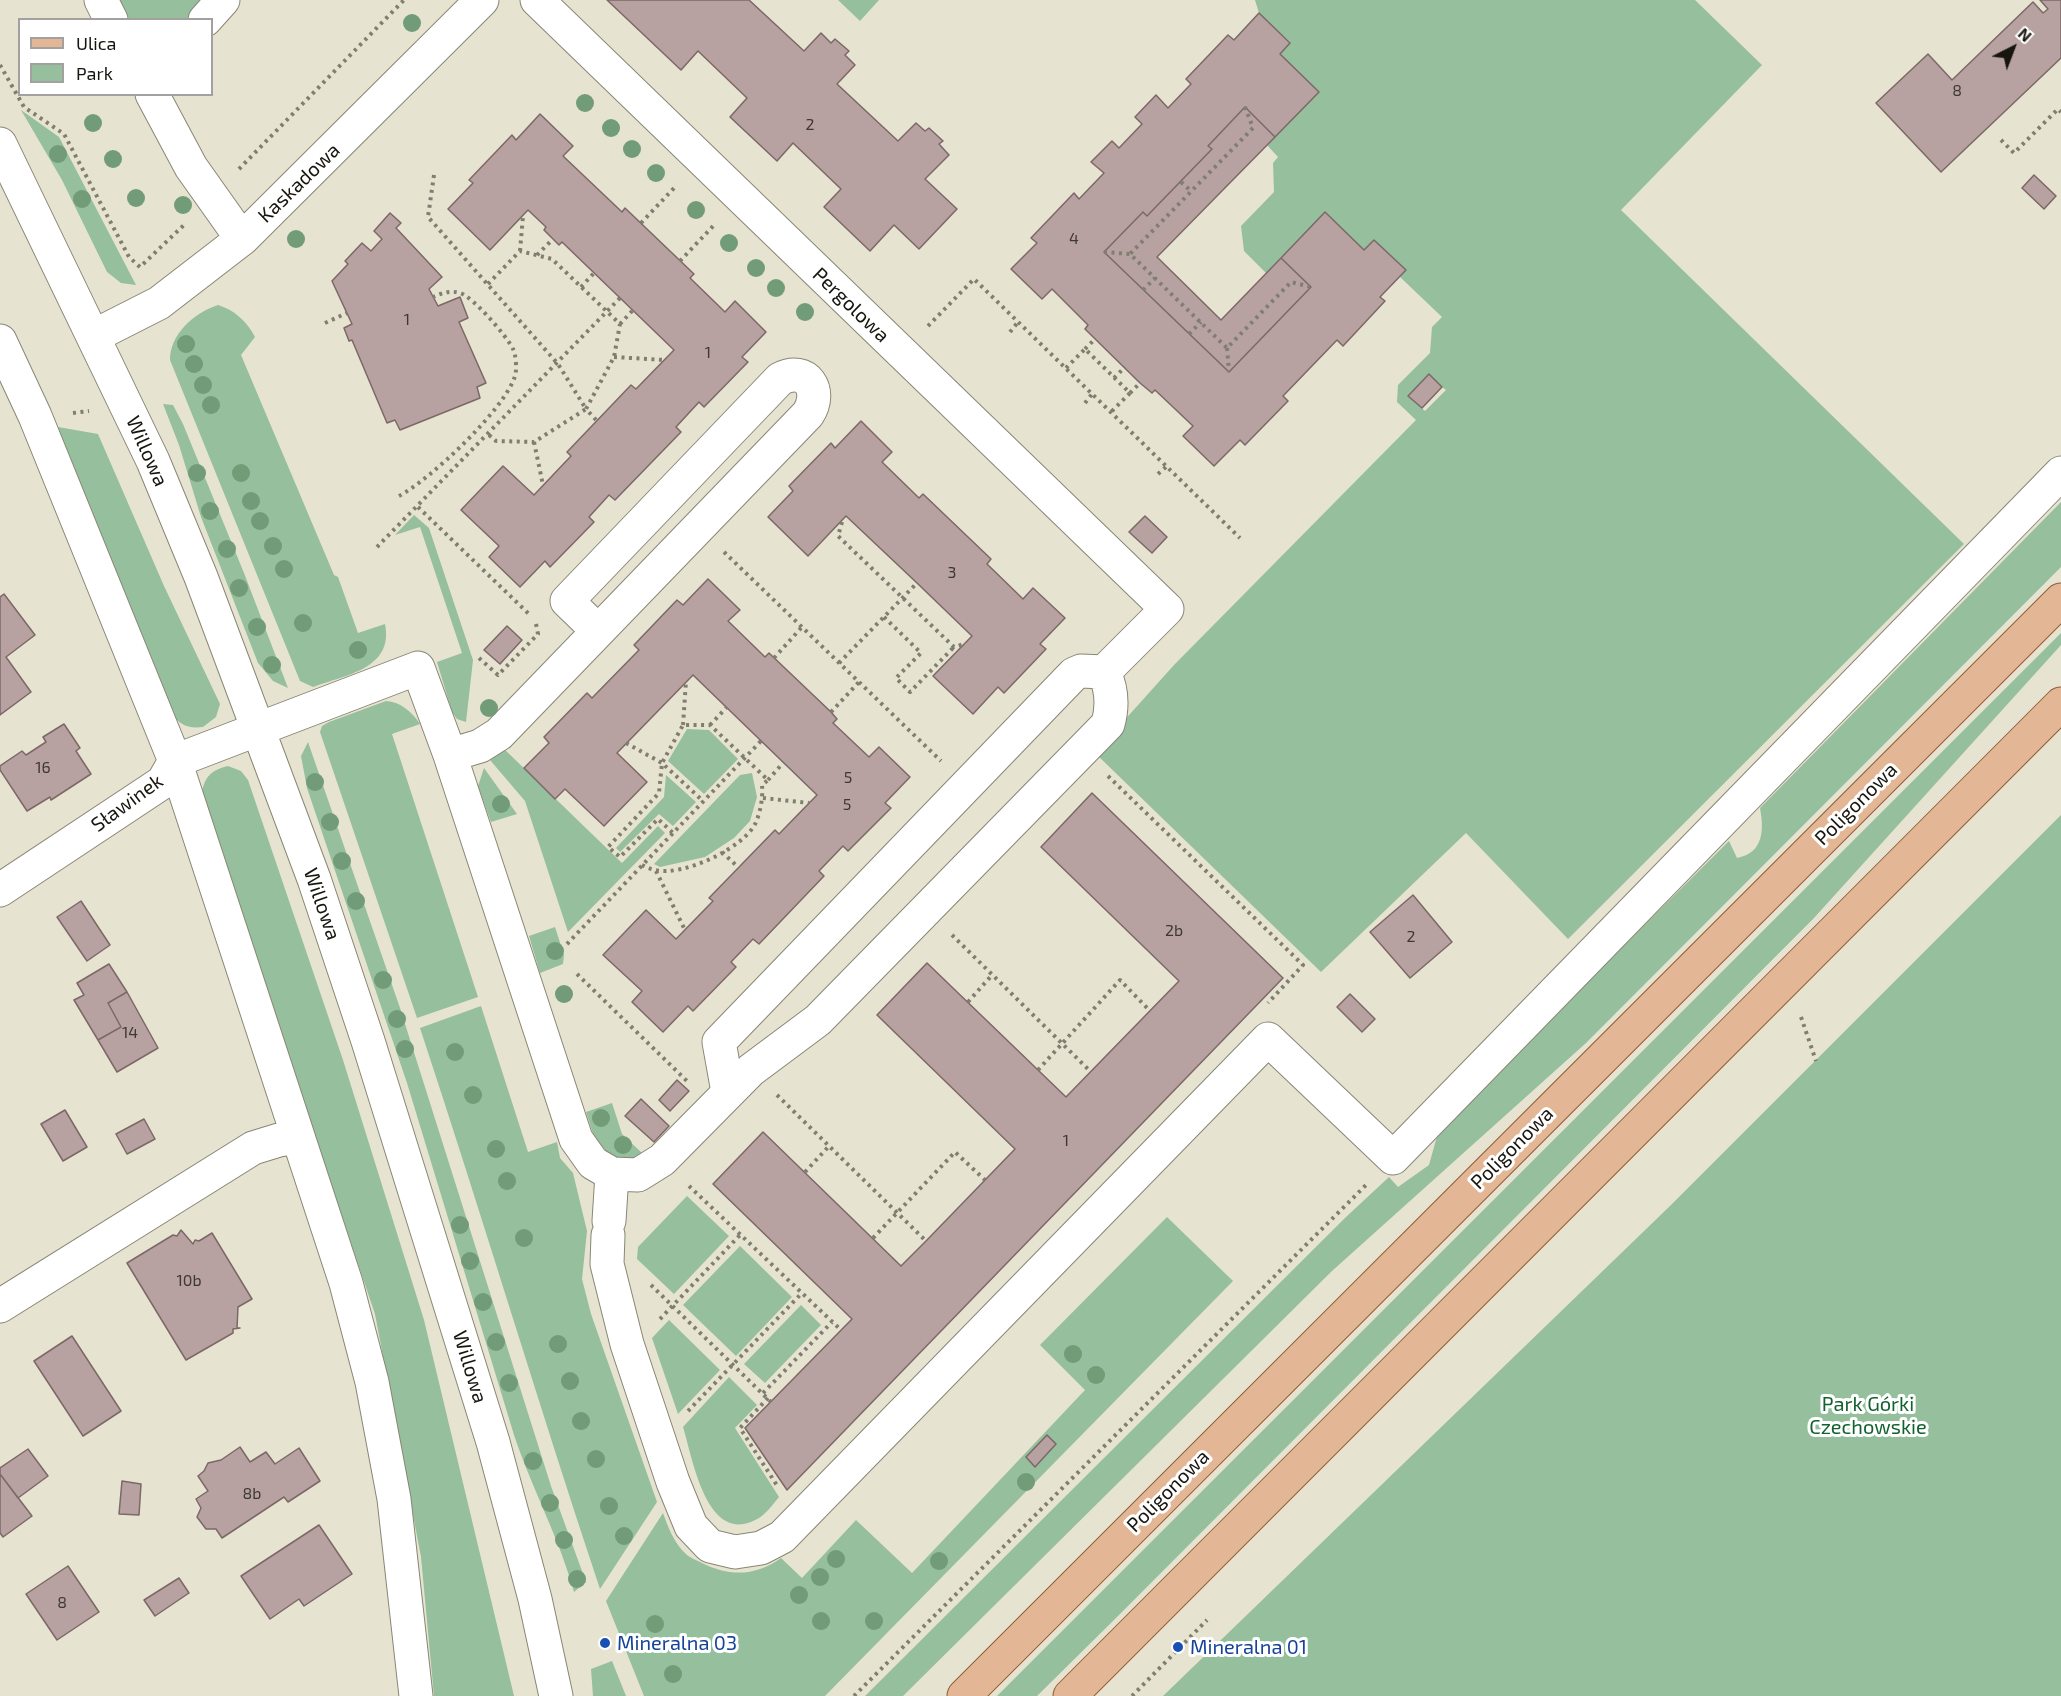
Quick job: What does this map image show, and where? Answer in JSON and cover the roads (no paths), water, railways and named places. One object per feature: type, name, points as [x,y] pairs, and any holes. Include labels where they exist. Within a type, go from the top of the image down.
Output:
[{"type":"main road","name":"Poligonowa","points":[[964,1696],[2061,600]]},
{"type":"main road","points":[[1070,1696],[2061,704]]},
{"type":"street","points":[[101,0],[110,18]]},
{"type":"street","points":[[207,18],[223,0]]},
{"type":"street","name":"Kaskadowa","points":[[94,336],[159,303],[242,239],[482,0]]},
{"type":"street","name":"Pergolowa","points":[[537,0],[1167,609],[1104,672]]},
{"type":"street","points":[[153,96],[212,198],[242,239]]},
{"type":"street","name":"Willowa","points":[[0,144],[153,461],[258,728],[332,933],[493,1442],[535,1599],[556,1696]]},
{"type":"street","points":[[0,341],[35,416],[176,761],[346,1283],[372,1382],[394,1499],[416,1696]]},
{"type":"street","points":[[598,631],[567,601],[780,379],[793,375],[804,378],[814,389],[815,397],[808,414],[500,734],[480,746],[450,755],[576,1139],[593,1163],[612,1174],[638,1175],[662,1160],[731,1090],[818,1020],[1108,724],[1111,696],[1104,672],[1081,671],[1074,675],[966,784],[719,1042],[731,1090]]},
{"type":"street","points":[[612,1174],[607,1264],[627,1344],[673,1482],[691,1526],[710,1546],[735,1552],[761,1548],[783,1537],[1268,1039],[1392,1158],[2061,473]]},
{"type":"street","name":"Sławinek","points":[[0,890],[163,782],[176,761],[418,668],[450,755]]},
{"type":"street","points":[[0,1306],[253,1149],[279,1140],[298,1137]]},
{"type":"place","name":"Mineralna 03","points":[[605,1643]]},
{"type":"place","name":"Mineralna 01","points":[[1178,1647]]},
{"type":"park label","name":"Park Górki Czechowskie","points":[[1868,1416]]}]
